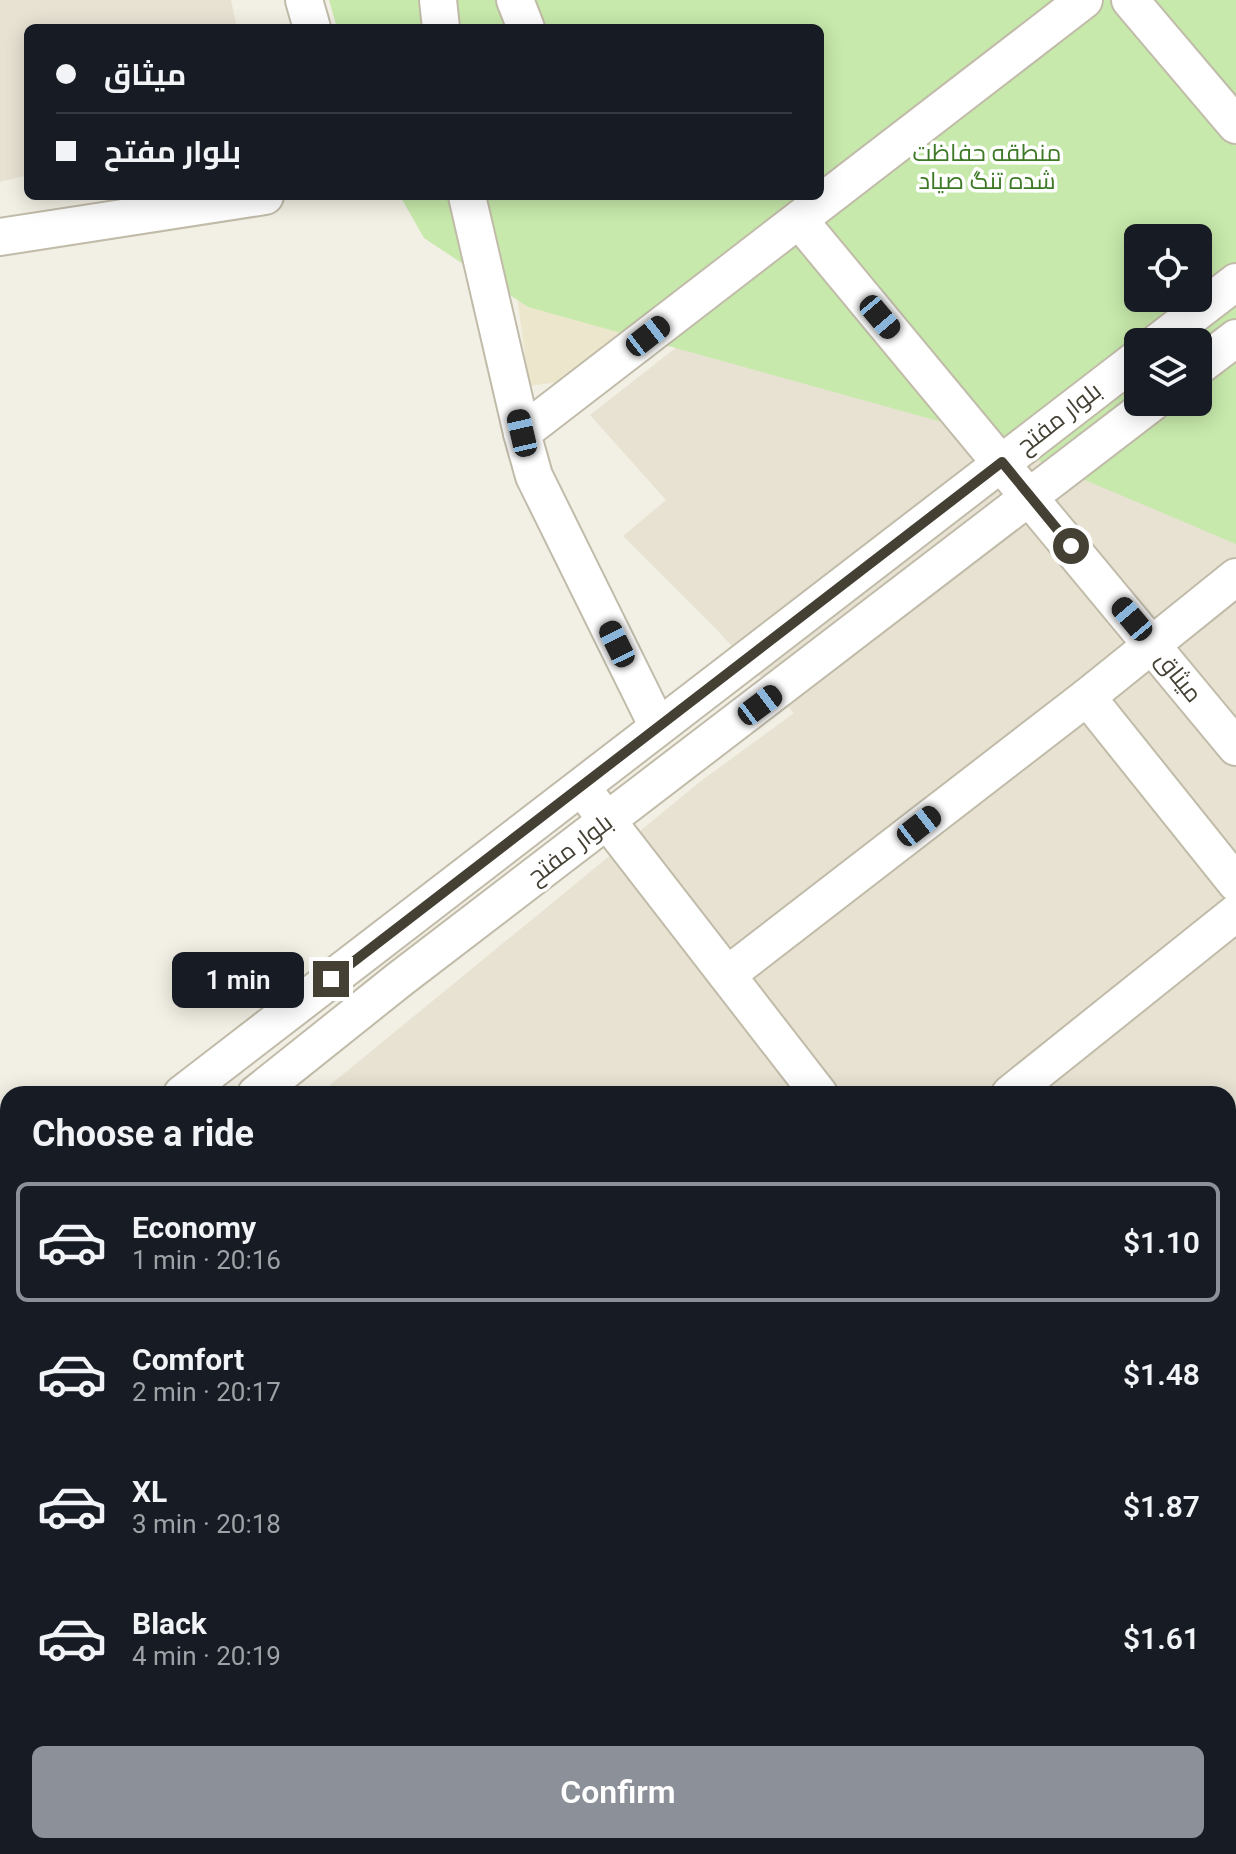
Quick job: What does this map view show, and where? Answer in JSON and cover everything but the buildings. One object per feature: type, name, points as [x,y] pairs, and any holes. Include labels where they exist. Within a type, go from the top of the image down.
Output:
[{"type":"street","points":[[304,0],[311,24]]},
{"type":"street","points":[[438,0],[441,24]]},
{"type":"street","points":[[515,0],[524,24]]},
{"type":"street","points":[[522,433],[1084,0]]},
{"type":"street","points":[[1130,0],[1236,125]]},
{"type":"street","points":[[0,237],[239,200]]},
{"type":"street","points":[[468,200],[534,476],[658,727]]},
{"type":"street","name":"میثاق","points":[[799,220],[1236,747]]},
{"type":"street","points":[[1176,328],[1236,282]]},
{"type":"street","points":[[1212,356],[1236,338]]},
{"type":"street","name":"بلوار مفتح","points":[[192,1086],[1124,369]]},
{"type":"street","name":"بلوار مفتح","points":[[266,1086],[400,979],[1135,416]]},
{"type":"street","points":[[727,975],[1087,697],[1236,577]]},
{"type":"street","points":[[1087,697],[1236,883]]},
{"type":"street","points":[[580,787],[813,1086]]},
{"type":"street","points":[[1020,1086],[1236,913]]},
{"type":"shaded area","points":[[0,0],[231,0],[236,24],[24,24],[24,176],[0,182]]},
{"type":"shaded area","points":[[1103,13],[1236,178],[1236,1086],[329,1086],[701,781],[794,713],[623,536],[666,500],[590,415]]},
{"type":"shaded area","points":[[505,200],[790,200],[559,382],[529,386]]},
{"type":"green space","name":"منطقه حفاظت شده تنگ صیاد","points":[[329,0],[1236,0],[1236,544],[960,427],[528,307],[424,238],[402,200],[824,200],[824,24],[336,24]]},
{"type":"route","points":[[331,979],[1002,462],[1071,546]]}]
